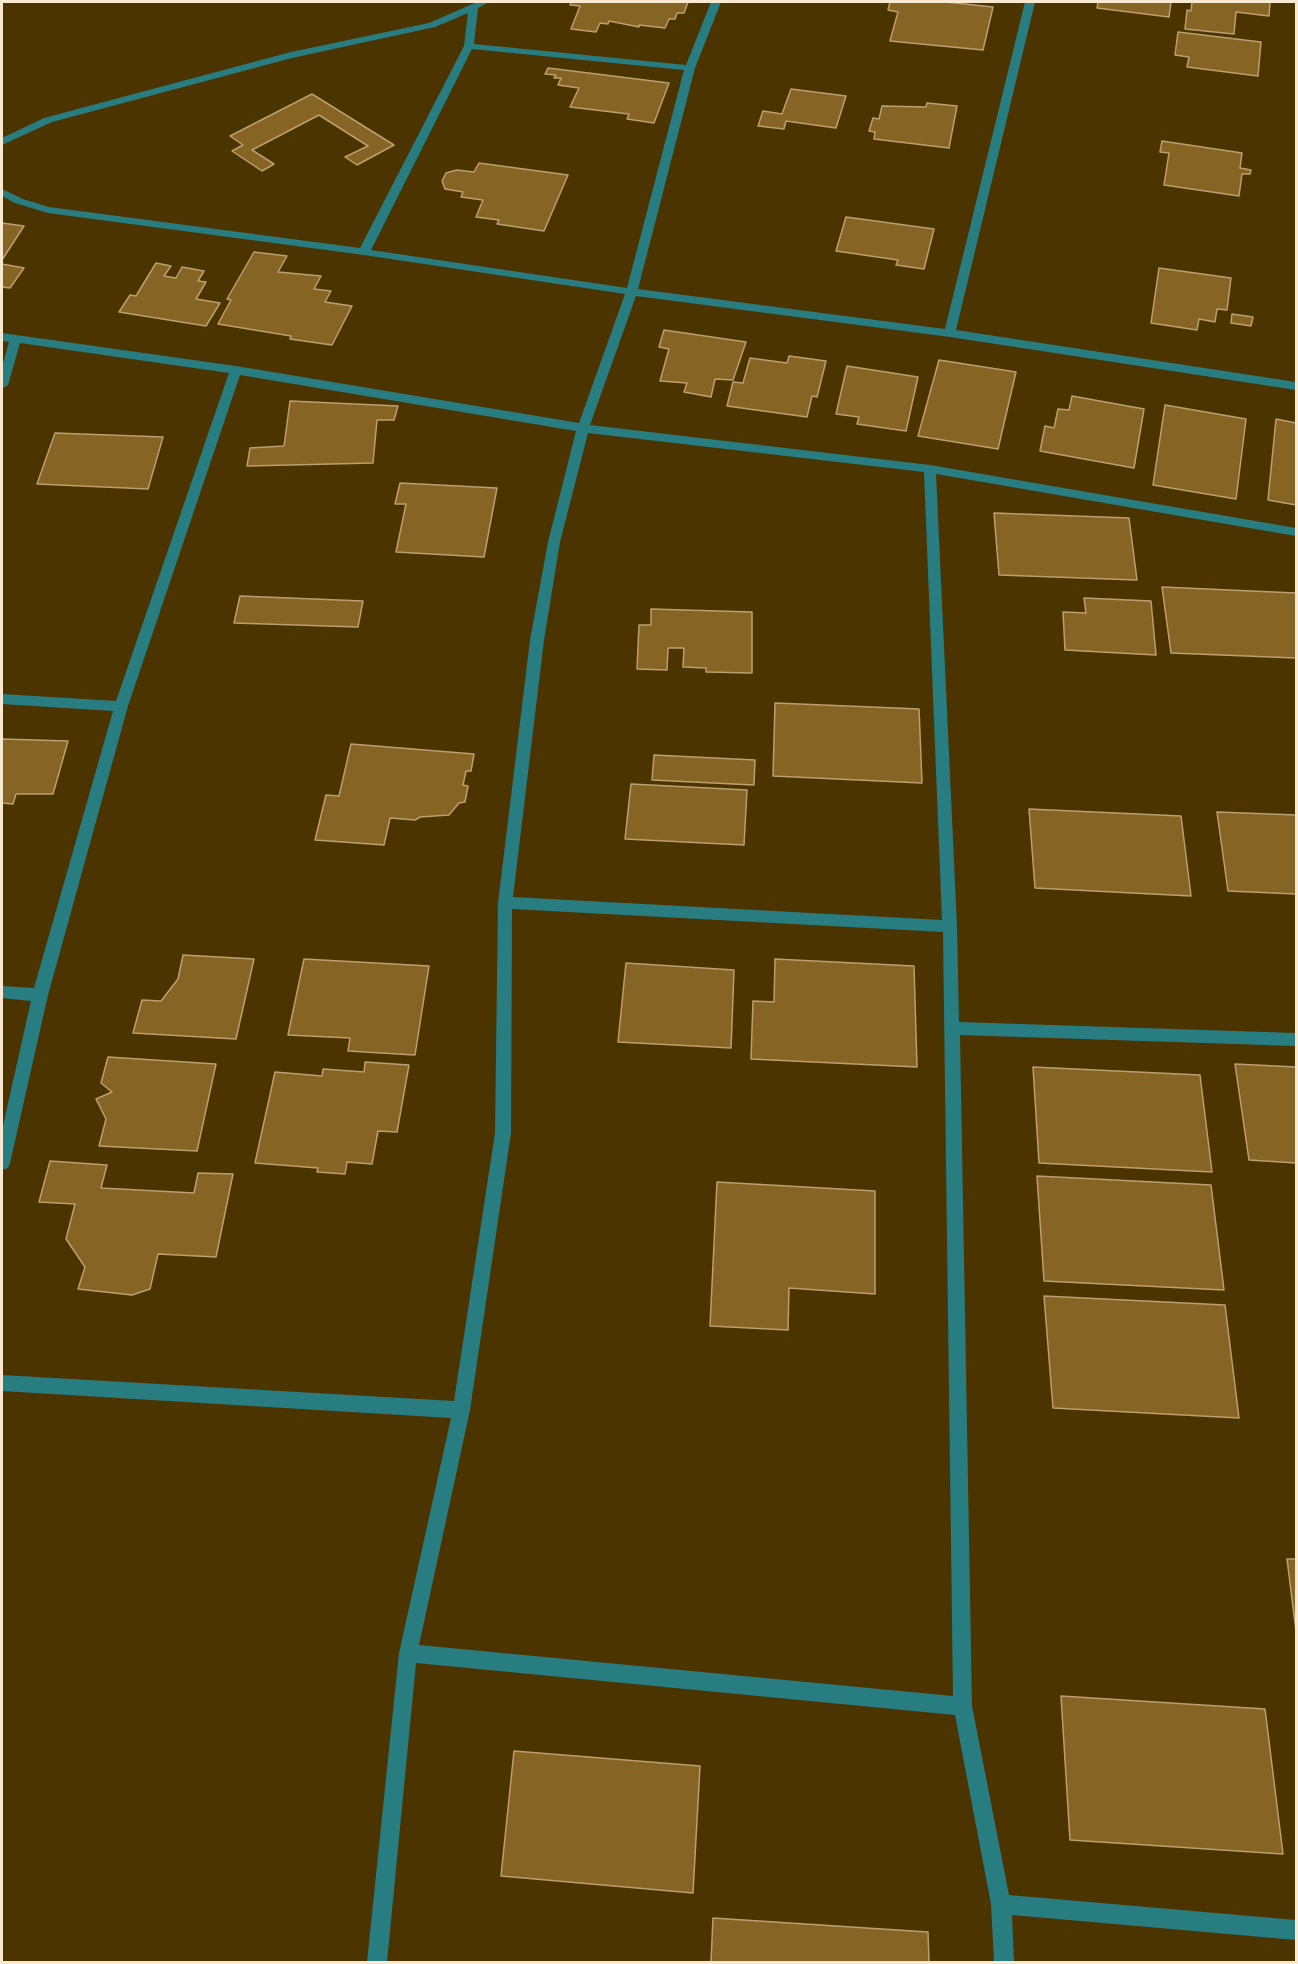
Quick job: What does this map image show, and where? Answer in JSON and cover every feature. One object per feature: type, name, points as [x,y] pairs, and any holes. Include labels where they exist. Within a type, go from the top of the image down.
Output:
[{"type":"street","points":[[2,142],[48,120],[291,55],[432,25],[484,2]]},
{"type":"street","points":[[377,1962],[408,1653],[461,1410],[503,1133],[505,903],[537,640],[554,542],[583,428],[632,290],[690,68],[716,2]]},
{"type":"street","points":[[950,333],[1030,2]]},
{"type":"street","points":[[364,252],[469,46],[473,8]]},
{"type":"street","points":[[469,46],[690,68]]},
{"type":"street","points":[[2,192],[20,201],[48,210],[364,252],[632,290],[713,304],[950,333],[1296,386]]},
{"type":"street","points":[[2,337],[236,370],[583,428],[930,469],[1296,532]]},
{"type":"street","points":[[2,385],[16,339]]},
{"type":"street","points":[[2,1163],[40,995],[121,706],[236,370]]},
{"type":"street","points":[[930,469],[950,926],[963,1706],[1001,1904],[1004,1962]]},
{"type":"street","points":[[2,699],[121,706]]},
{"type":"street","points":[[505,903],[950,926]]},
{"type":"street","points":[[2,992],[40,995]]},
{"type":"street","points":[[952,1028],[1296,1039]]},
{"type":"street","points":[[2,1383],[461,1410]]},
{"type":"street","points":[[408,1653],[963,1706]]},
{"type":"street","points":[[1001,1904],[1296,1930]]},
{"type":"building","points":[[571,2],[688,2],[684,13],[677,13],[675,19],[669,19],[665,28],[639,25],[639,27],[609,21],[608,24],[600,23],[596,32],[571,29],[580,6],[570,5]]},
{"type":"building","points":[[890,2],[946,2],[993,7],[983,50],[890,41],[898,12],[888,10]]},
{"type":"building","points":[[1098,2],[1171,2],[1169,17],[1097,8]]},
{"type":"building","points":[[1192,2],[1270,2],[1269,16],[1236,12],[1234,34],[1185,29],[1187,10],[1191,11]]},
{"type":"building","points":[[1178,32],[1261,42],[1258,76],[1187,67],[1189,57],[1175,55]]},
{"type":"building","points":[[548,68],[669,83],[654,123],[627,119],[629,114],[570,107],[579,88],[558,85],[561,78],[545,74]]},
{"type":"building","points":[[791,89],[846,96],[836,128],[786,121],[784,129],[758,126],[763,111],[782,114]]},
{"type":"building","points":[[312,94],[394,145],[357,165],[345,157],[368,146],[319,115],[252,150],[274,164],[262,171],[232,151],[243,145],[230,136]]},
{"type":"building","points":[[927,103],[957,106],[949,148],[874,139],[875,132],[869,131],[873,118],[879,119],[882,106],[926,107]]},
{"type":"building","points":[[1162,141],[1242,153],[1240,168],[1251,170],[1250,174],[1242,174],[1239,196],[1164,185],[1169,153],[1160,152]]},
{"type":"building","points":[[479,163],[568,175],[544,231],[497,224],[499,220],[476,217],[483,200],[461,197],[463,192],[445,189],[442,181],[446,173],[457,170],[474,172]]},
{"type":"building","points":[[846,217],[934,229],[924,269],[896,265],[898,260],[836,251]]},
{"type":"building","points":[[2,223],[24,226],[2,260]]},
{"type":"building","points":[[254,252],[287,256],[278,272],[321,276],[314,289],[331,291],[325,302],[352,306],[332,345],[218,324],[231,300],[227,299]]},
{"type":"building","points":[[156,263],[171,266],[164,276],[176,278],[182,267],[204,271],[198,281],[206,282],[196,299],[220,303],[206,326],[119,312],[130,295],[136,296]]},
{"type":"building","points":[[2,264],[24,268],[10,288],[2,287]]},
{"type":"building","points":[[1159,268],[1231,278],[1227,310],[1217,309],[1215,322],[1199,319],[1197,330],[1151,323]]},
{"type":"building","points":[[1232,314],[1253,317],[1251,326],[1231,323]]},
{"type":"building","points":[[664,330],[746,342],[733,380],[715,379],[711,397],[684,392],[687,383],[660,381],[669,349],[659,347]]},
{"type":"building","points":[[789,356],[826,361],[817,397],[812,396],[807,417],[727,406],[733,382],[743,383],[750,358],[787,363]]},
{"type":"building","points":[[939,360],[1016,372],[998,449],[918,436]]},
{"type":"building","points":[[847,366],[918,377],[906,431],[857,424],[859,417],[836,414]]},
{"type":"building","points":[[1072,396],[1144,409],[1134,468],[1040,451],[1045,426],[1054,428],[1058,409],[1069,410]]},
{"type":"building","points":[[290,401],[398,406],[394,420],[377,420],[373,463],[247,466],[250,448],[284,446]]},
{"type":"building","points":[[1165,405],[1246,419],[1236,499],[1153,485]]},
{"type":"building","points":[[1276,419],[1296,423],[1296,505],[1268,500]]},
{"type":"building","points":[[55,433],[163,437],[148,489],[37,484]]},
{"type":"building","points":[[400,483],[497,488],[484,557],[396,552],[406,504],[395,504]]},
{"type":"building","points":[[994,513],[1129,518],[1137,580],[999,575]]},
{"type":"building","points":[[1162,587],[1296,593],[1296,658],[1171,653]]},
{"type":"building","points":[[240,596],[363,601],[358,627],[234,623]]},
{"type":"building","points":[[1084,598],[1151,601],[1156,655],[1065,650],[1063,612],[1086,613]]},
{"type":"building","points":[[651,609],[752,612],[752,673],[706,672],[706,668],[683,667],[684,648],[668,648],[667,670],[637,669],[639,625],[651,625]]},
{"type":"building","points":[[775,703],[919,709],[922,783],[773,776]]},
{"type":"building","points":[[2,739],[68,741],[53,794],[16,794],[13,804],[2,803]]},
{"type":"building","points":[[351,744],[474,754],[471,771],[466,771],[463,785],[468,786],[465,802],[459,803],[449,815],[420,817],[415,820],[390,818],[384,845],[315,840],[326,795],[339,796]]},
{"type":"building","points":[[654,755],[755,760],[754,785],[652,780]]},
{"type":"building","points":[[631,784],[747,790],[744,845],[625,839]]},
{"type":"building","points":[[1029,809],[1181,816],[1191,896],[1035,888]]},
{"type":"building","points":[[1217,812],[1296,815],[1296,894],[1228,891]]},
{"type":"building","points":[[183,955],[254,959],[236,1039],[133,1033],[142,1000],[161,1001],[178,979]]},
{"type":"building","points":[[304,959],[429,966],[415,1055],[348,1051],[350,1038],[288,1035]]},
{"type":"building","points":[[775,959],[914,966],[917,1067],[751,1059],[753,1001],[774,1002]]},
{"type":"building","points":[[626,963],[734,970],[731,1048],[618,1042]]},
{"type":"building","points":[[108,1057],[216,1064],[197,1151],[99,1146],[106,1119],[96,1099],[112,1092],[101,1083]]},
{"type":"building","points":[[365,1062],[409,1065],[397,1132],[378,1131],[372,1164],[347,1162],[345,1174],[317,1172],[318,1168],[255,1163],[275,1072],[322,1076],[323,1069],[364,1072]]},
{"type":"building","points":[[1235,1064],[1296,1067],[1296,1163],[1249,1160]]},
{"type":"building","points":[[1033,1067],[1200,1075],[1212,1172],[1039,1163]]},
{"type":"building","points":[[50,1161],[107,1165],[101,1188],[194,1193],[198,1173],[233,1174],[216,1257],[158,1254],[150,1289],[132,1295],[78,1289],[85,1267],[66,1239],[75,1204],[39,1202]]},
{"type":"building","points":[[1037,1176],[1211,1185],[1224,1290],[1044,1281]]},
{"type":"building","points":[[717,1182],[875,1191],[875,1294],[789,1288],[788,1330],[710,1326]]},
{"type":"building","points":[[1044,1296],[1225,1305],[1239,1418],[1053,1408]]},
{"type":"building","points":[[1287,1559],[1296,1559],[1296,1631]]},
{"type":"building","points":[[1061,1696],[1265,1709],[1283,1854],[1070,1840]]},
{"type":"building","points":[[514,1751],[700,1766],[693,1893],[501,1876]]},
{"type":"building","points":[[713,1918],[928,1932],[929,1962],[711,1962]]}]
